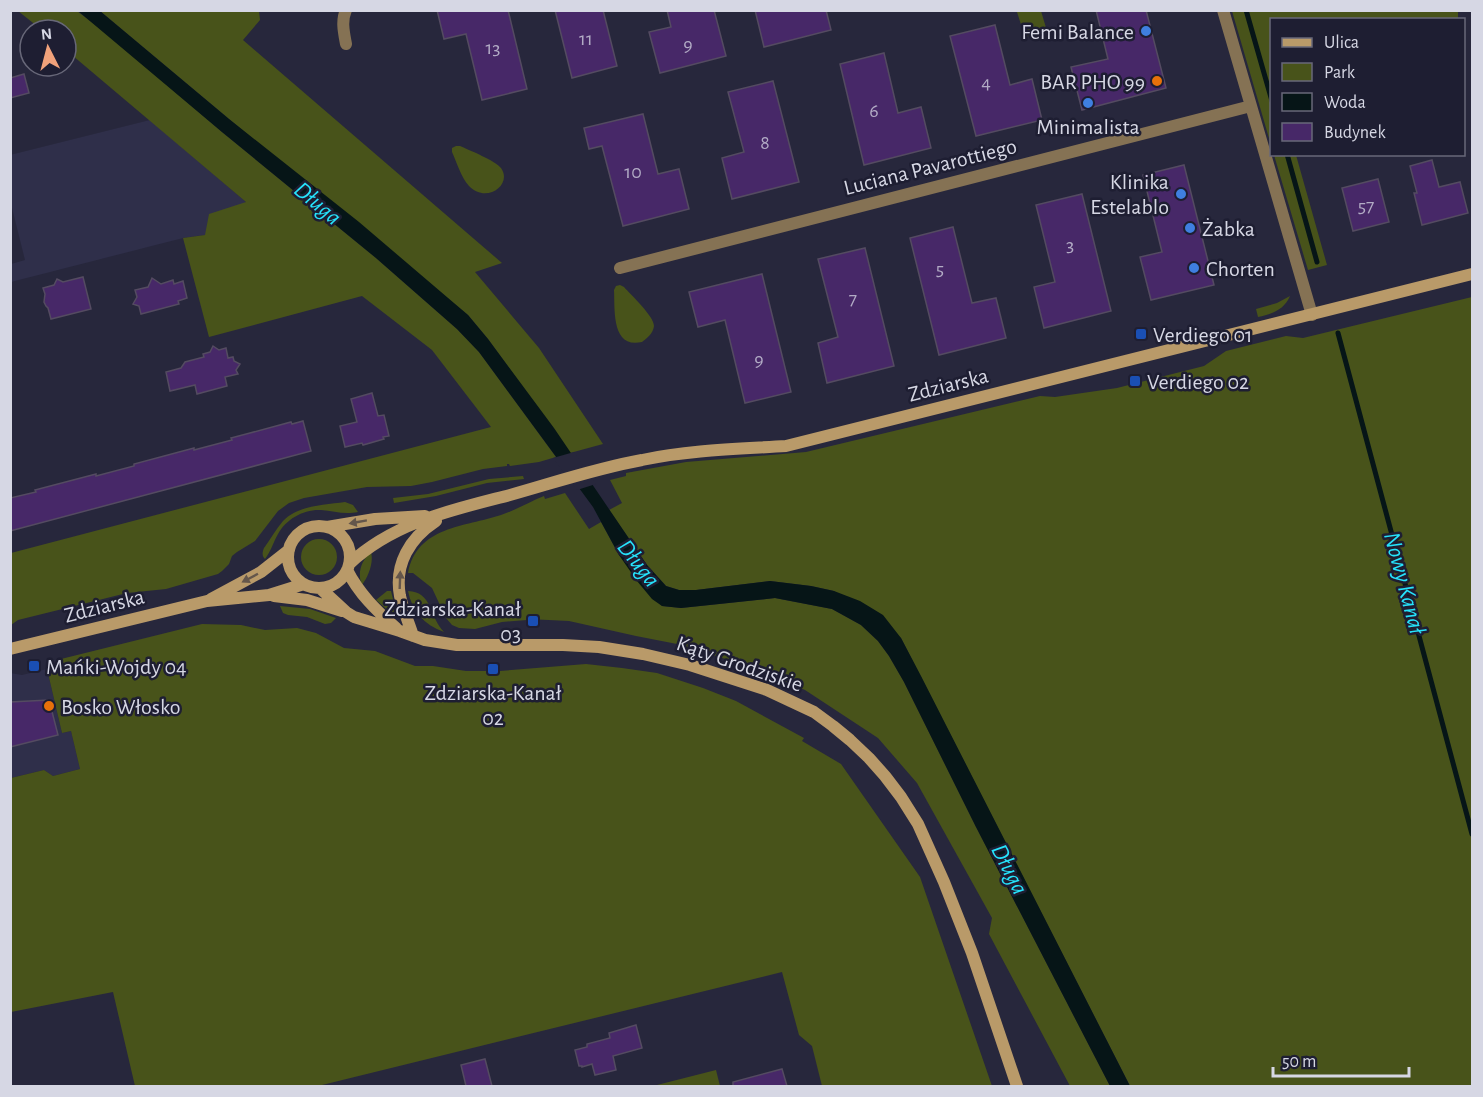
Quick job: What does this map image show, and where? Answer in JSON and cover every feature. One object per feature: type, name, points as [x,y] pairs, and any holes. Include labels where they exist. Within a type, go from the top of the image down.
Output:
[{"type":"street","points":[[345,10],[343,26],[346,44]]},
{"type":"street","points":[[1223,10],[1312,315]]},
{"type":"street","name":"Luciana Pavarottiego","points":[[620,268],[1251,106]]},
{"type":"street","name":"Zdziarska","points":[[348,567],[363,551],[382,538],[432,516],[602,469],[641,460],[690,453],[786,446],[1473,274]]},
{"type":"street","points":[[413,636],[399,588],[403,559],[414,539],[423,529],[452,510]]},
{"type":"street","name":"Zdziarska","points":[[327,527],[375,519],[432,516]]},
{"type":"street","points":[[327,527],[343,537],[348,545],[350,555],[348,567],[336,583],[320,588],[312,587],[296,578],[291,570],[288,560],[289,550],[292,541],[307,528],[327,527]]},
{"type":"street","name":"Zdziarska","points":[[207,601],[261,572],[289,550]]},
{"type":"street","name":"Kąty Grodziskie","points":[[348,567],[356,586],[375,609],[399,631]]},
{"type":"street","name":"Zdziarska","points":[[10,649],[207,601],[269,595],[304,584]]},
{"type":"street","name":"Kąty Grodziskie","points":[[320,588],[354,617],[433,642],[457,645],[599,647],[643,654],[690,665],[767,690],[814,712],[863,752],[885,776],[918,824],[972,952],[1017,1086]]},
{"type":"street","points":[[269,595],[307,600],[346,612]]},
{"type":"shaded area","points":[[150,120],[246,202],[205,235],[183,238],[11,282],[11,264],[25,260],[11,204],[10,155]]},
{"type":"shaded area","points":[[47,669],[62,733],[71,731],[80,769],[53,776],[44,770],[11,778],[10,673],[22,675]]},
{"type":"green space","points":[[1458,10],[1458,18],[1270,18],[1270,142],[1232,11]]},
{"type":"green space","points":[[18,11],[77,11],[106,33],[376,258],[457,329],[479,352],[556,457],[539,462],[510,466],[507,464],[507,466],[483,469],[411,486],[367,487],[304,498],[289,503],[278,511],[255,541],[232,556],[229,564],[218,574],[166,589],[127,593],[18,620],[11,625],[11,553],[491,427],[432,350],[362,296],[209,337],[183,238],[205,235],[209,214],[246,202],[78,60],[78,18],[27,18]]},
{"type":"green space","points":[[100,11],[259,11],[260,20],[243,40],[502,263],[475,272],[539,348],[603,444],[570,453],[488,339],[468,315]]},
{"type":"green space","points":[[1041,11],[1047,31],[1025,37],[1017,12]]},
{"type":"green space","points":[[456,146],[476,153],[498,165],[504,174],[501,186],[490,193],[483,193],[469,186],[452,152],[452,148]]},
{"type":"green space","points":[[1274,156],[1296,156],[1327,265],[1308,270]]},
{"type":"green space","points":[[620,285],[642,306],[653,322],[654,326],[650,336],[642,342],[632,343],[620,334],[615,317],[614,290]]},
{"type":"green space","points":[[1290,296],[1277,311],[1258,317],[1256,309],[1277,303]]},
{"type":"green space","points":[[1472,297],[1472,1086],[1130,1086],[901,638],[834,591],[770,581],[696,590],[679,590],[666,586],[647,565],[609,510],[622,503],[610,480],[626,476],[626,473],[686,462],[806,452],[1040,396],[1055,397],[1117,388],[1204,366],[1226,351],[1286,336],[1303,338]]},
{"type":"green space","points":[[523,476],[524,479],[487,483],[436,496],[394,503],[393,498],[428,494],[489,479]]},
{"type":"green space","points":[[565,493],[589,529],[601,522],[619,555],[662,606],[681,608],[775,598],[832,609],[861,625],[878,641],[904,682],[1110,1086],[1070,1086],[989,934],[992,918],[917,783],[878,738],[805,690],[745,665],[677,644],[569,621],[528,619],[502,622],[475,629],[459,628],[452,625],[446,618],[432,588],[413,573],[408,573],[413,558],[421,546],[432,537],[458,526],[507,513],[544,496],[545,499]]},
{"type":"green space","points":[[345,502],[353,505],[358,512],[315,510],[302,513],[281,529],[264,558],[264,548],[280,524],[289,516],[312,507]]},
{"type":"green space","points":[[319,539],[331,545],[337,557],[331,569],[319,575],[307,569],[301,557],[307,545]]},
{"type":"green space","points":[[371,552],[370,570],[362,585],[361,567]]},
{"type":"green space","points":[[387,591],[391,591],[396,611],[394,614],[376,600]]},
{"type":"green space","points":[[408,591],[416,592],[426,600],[444,632],[430,625],[420,616],[412,605]]},
{"type":"green space","points":[[280,606],[310,609],[336,618],[331,623],[325,624],[307,617],[283,613]]},
{"type":"green space","points":[[202,624],[241,625],[265,630],[297,628],[316,633],[344,648],[375,651],[415,666],[487,672],[586,664],[657,673],[736,701],[804,738],[802,741],[841,764],[920,877],[992,1086],[822,1086],[812,1046],[799,1035],[782,972],[318,1086],[135,1086],[113,992],[11,1012],[11,778],[44,770],[53,776],[80,769],[71,731],[62,733],[47,669],[61,659]]},
{"type":"green space","points":[[716,1070],[720,1086],[653,1086]]},
{"type":"water","name":"Długa","points":[[78,11],[100,11],[229,119],[359,222],[468,315],[554,428],[647,565],[666,586],[679,590],[696,590],[770,581],[811,586],[834,591],[860,601],[883,615],[901,638],[921,676],[1130,1086],[1110,1086],[904,682],[878,641],[861,625],[832,609],[775,598],[681,608],[662,606],[652,599],[619,555],[593,507],[479,352],[457,329],[376,258]]},
{"type":"pier","points":[[574,452],[596,484],[577,490],[553,458]]},
{"type":"building","points":[[437,10],[508,10],[527,89],[482,100],[466,34],[444,39]]},
{"type":"building","points":[[555,10],[603,10],[617,66],[572,78]]},
{"type":"building","points":[[667,10],[714,10],[726,56],[660,73],[649,32],[671,27]]},
{"type":"building","points":[[755,10],[826,10],[831,30],[764,47]]},
{"type":"building","points":[[1096,10],[1146,10],[1166,88],[1082,110],[1071,67],[1108,59]]},
{"type":"building","points":[[995,25],[1010,85],[1032,79],[1042,120],[976,136],[950,36]]},
{"type":"building","points":[[884,53],[898,113],[921,107],[931,148],[864,165],[840,64]]},
{"type":"building","points":[[18,76],[18,78],[25,78],[29,93],[10,98],[10,78]]},
{"type":"building","points":[[773,81],[799,182],[732,199],[722,158],[744,152],[728,92]]},
{"type":"building","points":[[643,114],[658,174],[679,169],[689,209],[623,226],[602,146],[589,149],[584,128]]},
{"type":"building","points":[[1432,160],[1439,187],[1460,182],[1468,213],[1422,225],[1410,166]]},
{"type":"building","points":[[1184,165],[1214,285],[1151,300],[1140,257],[1162,252],[1143,175]]},
{"type":"building","points":[[1378,179],[1389,222],[1353,231],[1342,188]]},
{"type":"building","points":[[1082,194],[1111,311],[1044,328],[1034,287],[1055,282],[1036,205]]},
{"type":"building","points":[[953,227],[972,303],[996,298],[1006,338],[939,355],[910,238]]},
{"type":"building","points":[[865,248],[894,366],[827,383],[818,343],[838,337],[818,259]]},
{"type":"building","points":[[762,274],[791,392],[745,403],[725,320],[698,327],[689,292]]},
{"type":"building","points":[[83,277],[91,309],[51,319],[44,302],[43,288],[54,285],[57,279],[63,282]]},
{"type":"building","points":[[152,278],[161,284],[173,280],[174,284],[183,281],[187,298],[178,301],[179,304],[141,314],[139,306],[133,304],[137,297],[135,290],[148,287]]},
{"type":"building","points":[[213,346],[219,350],[226,348],[228,358],[233,357],[234,361],[240,364],[236,370],[238,374],[225,377],[227,386],[197,394],[195,385],[170,391],[166,372],[181,368],[185,362],[204,357],[203,354],[210,352]]},
{"type":"building","points":[[372,393],[378,416],[384,415],[389,436],[363,445],[362,443],[345,447],[340,426],[357,422],[351,399]]},
{"type":"building","points":[[303,421],[311,451],[10,531],[10,498],[194,448],[194,450],[232,440],[231,438],[291,422],[292,424]]},
{"type":"building","points":[[49,700],[58,735],[10,747],[10,702]]},
{"type":"building","points":[[636,1025],[642,1048],[613,1056],[616,1070],[595,1075],[592,1064],[579,1066],[575,1050],[610,1038],[609,1033]]},
{"type":"building","points":[[485,1059],[492,1086],[466,1086],[461,1065]]},
{"type":"building","points":[[782,1069],[787,1086],[733,1086],[733,1082]]},
{"type":"waterway","name":"Nowy Kanał","points":[[1246,10],[1270,94]]},
{"type":"waterway","name":"Nowy Kanał","points":[[1288,156],[1317,262]]},
{"type":"waterway","name":"Nowy Kanał","points":[[1338,333],[1472,834]]},
{"type":"place","name":"Femi Balance","points":[[1146,31]]},
{"type":"place","name":"BAR PHO 99","points":[[1157,81]]},
{"type":"place","name":"Minimalista","points":[[1088,103]]},
{"type":"place","name":"Klinika Estelablo","points":[[1181,194]]},
{"type":"place","name":"Żabka","points":[[1190,228]]},
{"type":"place","name":"Chorten","points":[[1194,268]]},
{"type":"place","name":"Verdiego 01","points":[[1141,334]]},
{"type":"place","name":"Verdiego 02","points":[[1135,381]]},
{"type":"place","name":"Zdziarska-Kanał 03","points":[[533,621]]},
{"type":"place","name":"Mańki-Wojdy 04","points":[[34,666]]},
{"type":"place","name":"Zdziarska-Kanał 02","points":[[493,669]]},
{"type":"place","name":"Bosko Włosko","points":[[49,706]]}]
